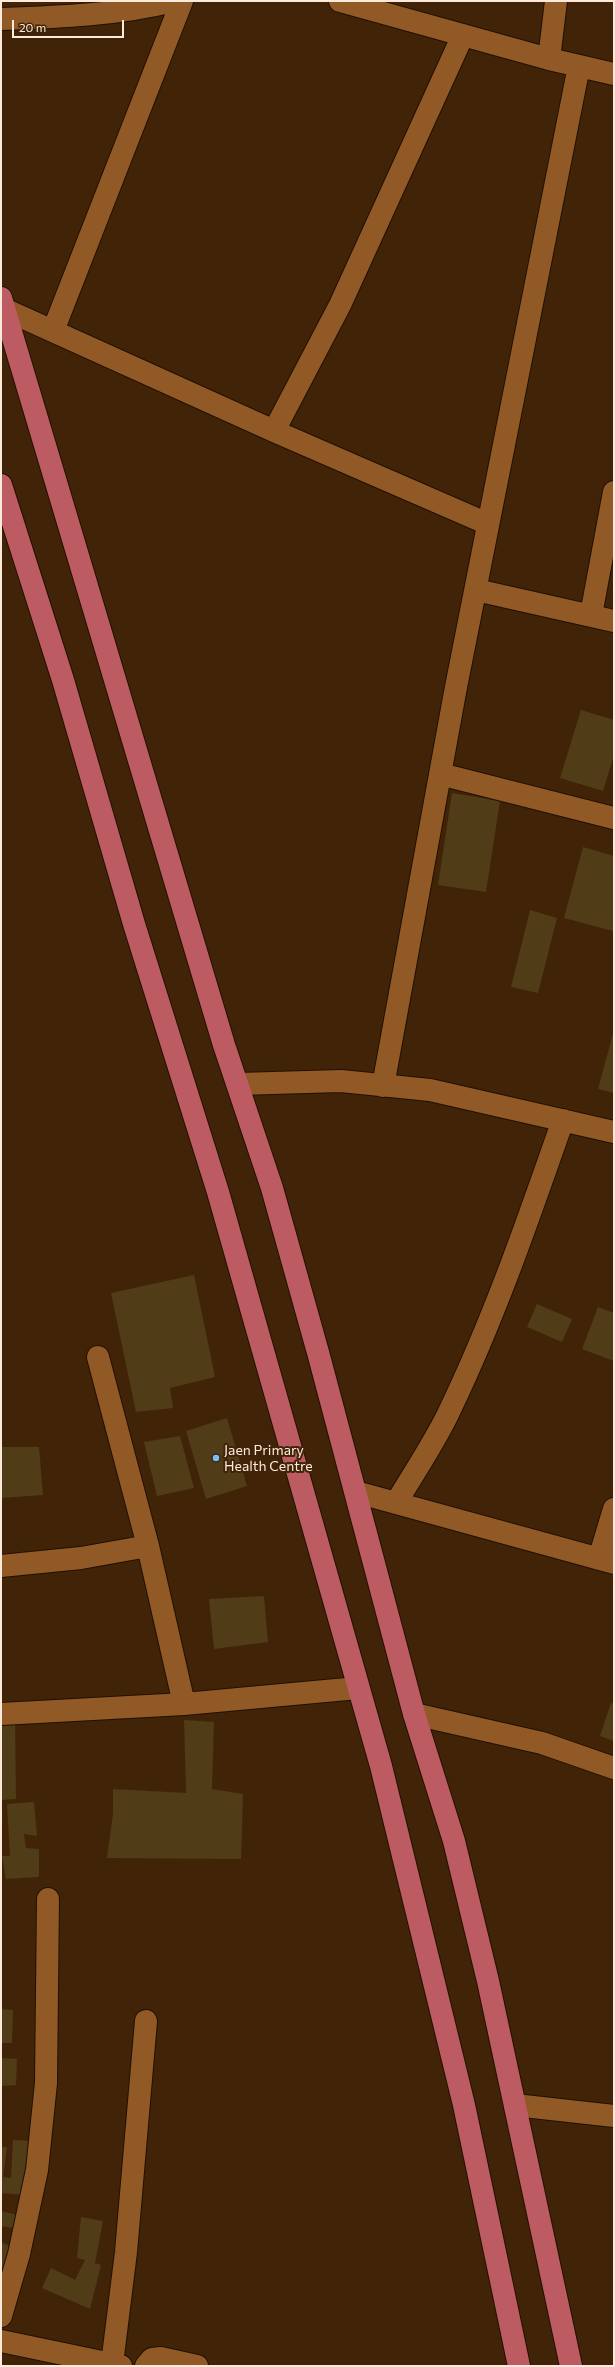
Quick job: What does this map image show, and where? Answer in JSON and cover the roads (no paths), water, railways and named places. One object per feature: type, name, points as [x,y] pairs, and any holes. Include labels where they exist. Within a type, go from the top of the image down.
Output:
[{"type":"main road","points":[[2,303],[238,1084],[272,1188],[356,1492],[414,1714],[454,1841],[488,1981],[571,2366]]},
{"type":"main road","points":[[1,485],[64,680],[134,924],[218,1192],[381,1766],[464,2105],[519,2366]]},
{"type":"street","points":[[1,19],[85,16],[149,7],[173,1]]},
{"type":"street","points":[[53,331],[182,1]]},
{"type":"street","points":[[340,1],[549,59],[614,74]]},
{"type":"street","points":[[549,59],[556,1]]},
{"type":"street","points":[[274,431],[340,305],[462,35]]},
{"type":"street","points":[[383,1086],[440,774],[488,524],[579,66]]},
{"type":"street","points":[[2,303],[53,331],[274,431],[488,524]]},
{"type":"street","points":[[591,615],[614,496]]},
{"type":"street","points":[[476,590],[614,621]]},
{"type":"street","points":[[440,774],[614,818]]},
{"type":"street","points":[[238,1084],[341,1081],[430,1090],[614,1132]]},
{"type":"street","points":[[396,1503],[448,1415],[516,1256],[563,1120]]},
{"type":"street","points":[[98,1357],[148,1546],[184,1704]]},
{"type":"street","points":[[356,1492],[606,1561],[614,1509]]},
{"type":"street","points":[[1,1566],[81,1558],[148,1546]]},
{"type":"street","points":[[1,1714],[184,1704],[358,1688]]},
{"type":"street","points":[[414,1714],[542,1743],[614,1768]]},
{"type":"street","points":[[1,2316],[19,2254],[37,2170],[46,2083],[48,1899]]},
{"type":"street","points":[[1,2341],[116,2365],[146,2021]]},
{"type":"street","points":[[515,2105],[614,2116]]},
{"type":"street","points":[[146,2366],[152,2359],[161,2358],[197,2366]]},
{"type":"place","name":"Jaen Primary Health Centre","points":[[216,1458]]}]
